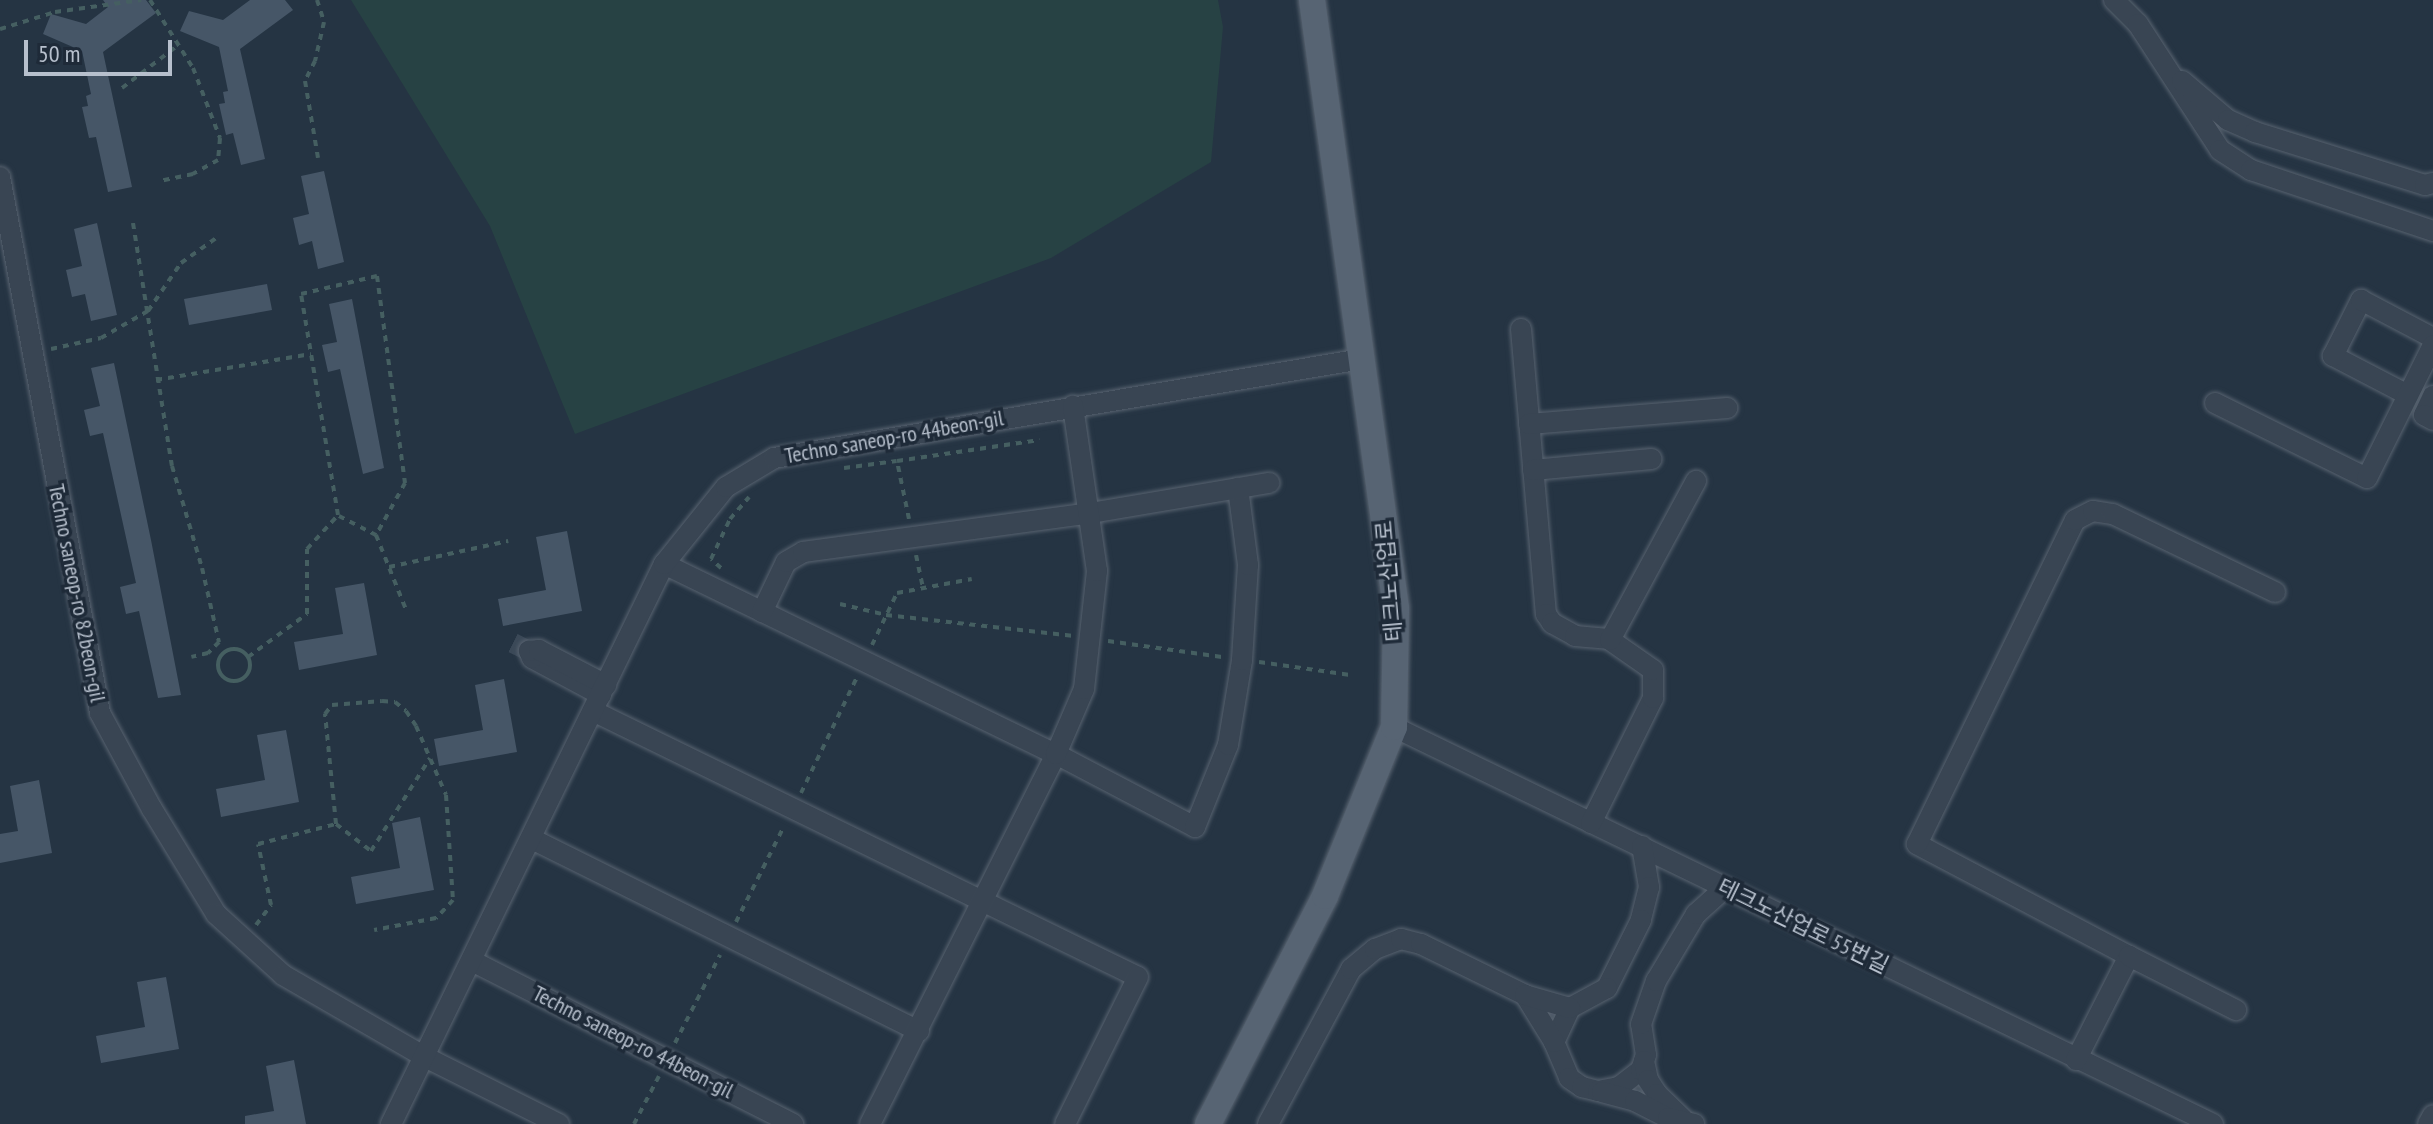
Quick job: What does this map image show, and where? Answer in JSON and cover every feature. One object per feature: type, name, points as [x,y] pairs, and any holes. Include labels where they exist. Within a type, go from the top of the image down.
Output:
[{"type":"main road","name":"테크노산업로","points":[[1208,1124],[1325,896],[1394,727],[1396,608],[1312,0]]},
{"type":"street","points":[[2114,0],[2138,24],[2220,150],[2251,170],[2433,231]]},
{"type":"street","points":[[2167,68],[2228,120],[2255,132],[2425,185],[2433,183]]},
{"type":"street","name":"Techno saneop-ro 82beon-gil","points":[[0,177],[100,713],[152,809],[216,914],[283,975],[425,1057],[559,1124]]},
{"type":"street","points":[[2408,395],[2333,356],[2361,300],[2433,338]]},
{"type":"street","points":[[1521,329],[1546,614],[1552,623],[1575,636],[1611,639],[1653,670],[1653,698],[1591,823]]},
{"type":"street","points":[[2215,403],[2367,478],[2433,345]]},
{"type":"street","name":"Techno saneop-ro 44beon-gil","points":[[391,1124],[664,564],[726,487],[774,458],[1362,359]]},
{"type":"street","points":[[2433,396],[2424,415],[2433,420]]},
{"type":"street","points":[[870,1124],[1056,754],[1084,689],[1097,571],[1091,513],[1073,406]]},
{"type":"street","points":[[1529,424],[1727,408]]},
{"type":"street","points":[[1533,470],[1651,459]]},
{"type":"street","points":[[1611,639],[1696,481]]},
{"type":"street","points":[[762,612],[786,562],[803,552],[1091,513],[1269,483]]},
{"type":"street","points":[[664,564],[1056,754],[1195,827],[1228,745],[1242,660],[1248,565],[1238,488]]},
{"type":"street","points":[[2236,1010],[1917,844],[2075,520],[2093,511],[2113,514],[2275,592]]},
{"type":"street","points":[[600,697],[980,903],[1138,977],[1065,1124]]},
{"type":"street","name":"테크노산업로 55번길","points":[[1394,727],[2213,1124]]},
{"type":"street","points":[[532,839],[919,1031]]},
{"type":"street","points":[[1554,1042],[1570,1008],[1607,988],[1641,920],[1649,887],[1642,846]]},
{"type":"street","points":[[1689,1121],[1657,1094],[1648,1080],[1641,1024],[1656,981],[1696,914],[1725,888]]},
{"type":"street","points":[[1268,1124],[1351,969],[1375,949],[1401,939],[1421,944],[1525,995],[1570,1008]]},
{"type":"street","points":[[2076,1060],[2129,956]]},
{"type":"street","name":"Techno saneop-ro 44beon-gil","points":[[472,961],[793,1124]]},
{"type":"street","points":[[1525,995],[1554,1042],[1569,1078],[1582,1087],[1635,1101],[1668,1118],[1689,1121]]},
{"type":"street","points":[[1598,1091],[1632,1080],[1644,1061]]},
{"type":"street","points":[[2428,1124],[2433,1115]]},
{"type":"path","points":[[0,29],[55,12],[141,0]]},
{"type":"path","points":[[150,0],[193,68],[220,138],[218,160],[193,174],[160,181]]},
{"type":"path","points":[[317,0],[324,22],[315,61],[305,81],[318,158]]},
{"type":"path","points":[[122,88],[177,45]]},
{"type":"path","points":[[133,223],[145,313],[172,466],[202,568],[219,642],[208,653],[191,657]]},
{"type":"path","points":[[33,352],[101,338],[145,313],[181,263],[216,238]]},
{"type":"path","points":[[338,515],[301,294],[377,276],[405,483],[376,535]]},
{"type":"path","points":[[156,380],[311,354]]},
{"type":"path","points":[[836,469],[1039,440]]},
{"type":"path","points":[[897,461],[910,525]]},
{"type":"path","points":[[724,571],[711,559],[730,519],[752,494]]},
{"type":"path","points":[[338,515],[376,535],[407,612]]},
{"type":"path","points":[[248,657],[307,614],[307,549],[338,515]]},
{"type":"path","points":[[389,567],[508,541]]},
{"type":"path","points":[[840,604],[886,615],[1089,638],[1350,675]]},
{"type":"path","points":[[214,647],[222,655]]},
{"type":"path","points":[[222,655],[236,649],[248,657]]},
{"type":"path","points":[[222,655],[219,670],[231,680],[241,679],[249,672],[248,657]]},
{"type":"path","points":[[374,930],[436,918],[453,900],[446,795],[430,757],[416,726],[395,702],[332,705],[325,714],[336,824],[371,851],[430,757]]},
{"type":"path","points":[[271,905],[258,844],[336,824]]},
{"type":"green space","points":[[351,0],[1218,0],[1223,27],[1211,162],[1051,258],[575,434],[490,226]]},
{"type":"building","points":[[103,0],[146,0],[156,13],[103,52],[132,187],[108,192],[96,137],[89,138],[82,107],[88,106],[86,96],[91,94],[82,51],[43,34],[51,14],[86,24],[108,7]]},
{"type":"building","points":[[250,0],[285,0],[293,10],[240,49],[265,159],[241,165],[233,133],[226,135],[219,104],[225,103],[223,92],[228,91],[219,47],[180,31],[189,11],[223,20]]},
{"type":"building","points":[[324,171],[344,262],[318,269],[312,241],[299,245],[293,218],[309,214],[301,176]]},
{"type":"building","points":[[97,223],[117,315],[91,321],[85,294],[72,297],[66,270],[82,266],[74,229]]},
{"type":"building","points":[[267,284],[272,310],[189,325],[184,299]]},
{"type":"building","points":[[352,299],[384,468],[363,474],[340,369],[328,372],[322,345],[337,342],[329,304]]},
{"type":"building","points":[[114,363],[181,695],[158,698],[139,611],[126,614],[120,587],[136,583],[103,433],[90,436],[84,410],[100,406],[91,368]]},
{"type":"building","points":[[567,531],[582,611],[503,626],[498,599],[546,590],[536,537]]},
{"type":"building","points":[[364,583],[377,655],[299,670],[294,642],[343,634],[335,588]]},
{"type":"building","points":[[504,679],[517,752],[439,766],[434,739],[483,730],[475,685]]},
{"type":"building","points":[[286,730],[299,802],[221,817],[216,789],[265,780],[257,735]]},
{"type":"building","points":[[39,780],[52,853],[0,863],[0,834],[18,831],[10,786]]},
{"type":"building","points":[[420,817],[434,890],[356,904],[351,877],[400,868],[392,823]]},
{"type":"building","points":[[166,977],[179,1049],[101,1063],[96,1036],[145,1027],[137,982]]},
{"type":"building","points":[[294,1060],[306,1124],[245,1124],[245,1116],[274,1111],[266,1066]]},
{"type":"tunnel","points":[[513,643],[529,651]]}]
